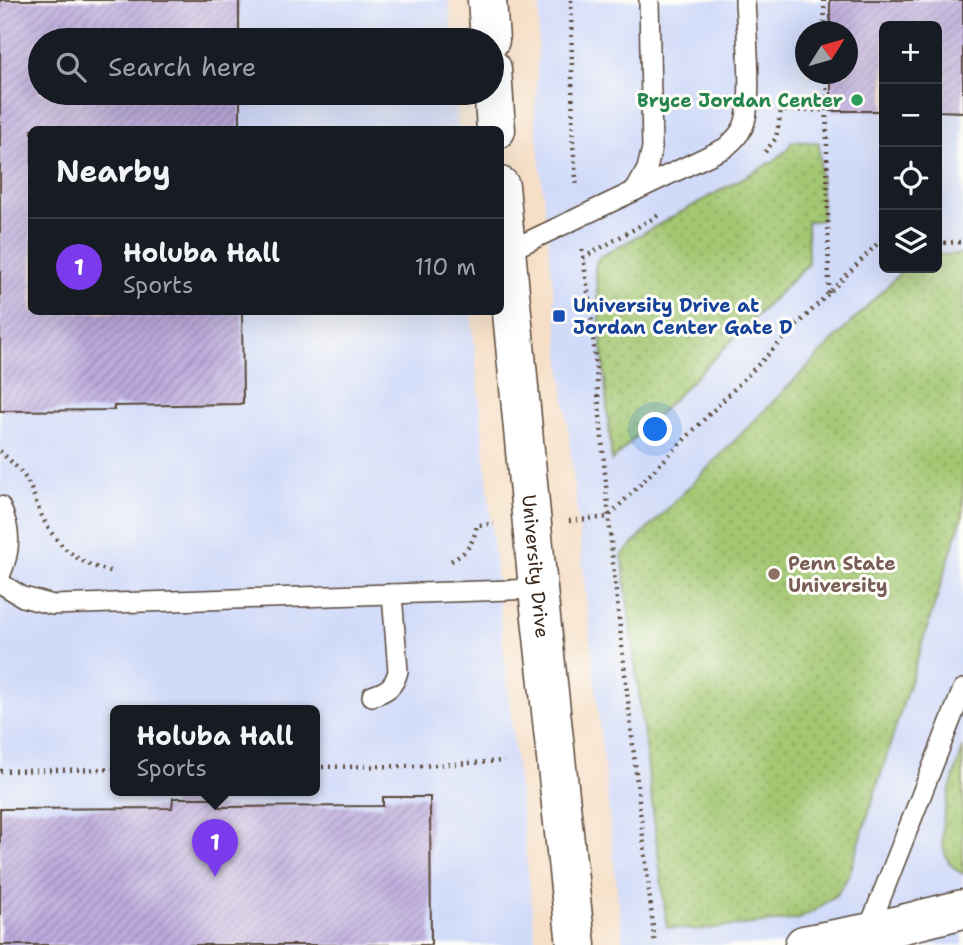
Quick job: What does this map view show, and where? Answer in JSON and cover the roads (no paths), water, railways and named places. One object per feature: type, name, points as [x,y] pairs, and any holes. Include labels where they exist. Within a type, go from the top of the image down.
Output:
[{"type":"main road","points":[[487,0],[489,28]]},
{"type":"main road","points":[[494,105],[496,126]]},
{"type":"main road","name":"University Drive","points":[[504,230],[576,945]]},
{"type":"main road","points":[[804,945],[867,933],[963,909]]},
{"type":"lane","points":[[635,191],[647,169],[652,148],[649,0]]},
{"type":"lane","points":[[506,252],[725,148],[736,138],[743,127],[748,101],[746,0]]},
{"type":"lane","points":[[0,506],[10,531],[8,557],[0,576]]},
{"type":"lane","points":[[0,583],[23,597],[53,605],[539,589]]},
{"type":"lane","points":[[372,696],[388,691],[398,671],[391,594]]},
{"type":"lane","points":[[867,933],[963,689]]},
{"type":"place","name":"Bryce Jordan Center","points":[[857,100]]},
{"type":"place","name":"University Drive at Jordan Center Gate D","points":[[559,316]]},
{"type":"place","name":"Penn State University","points":[[774,574]]},
{"type":"place","name":"Holuba Hall","points":[[215,877]]}]
